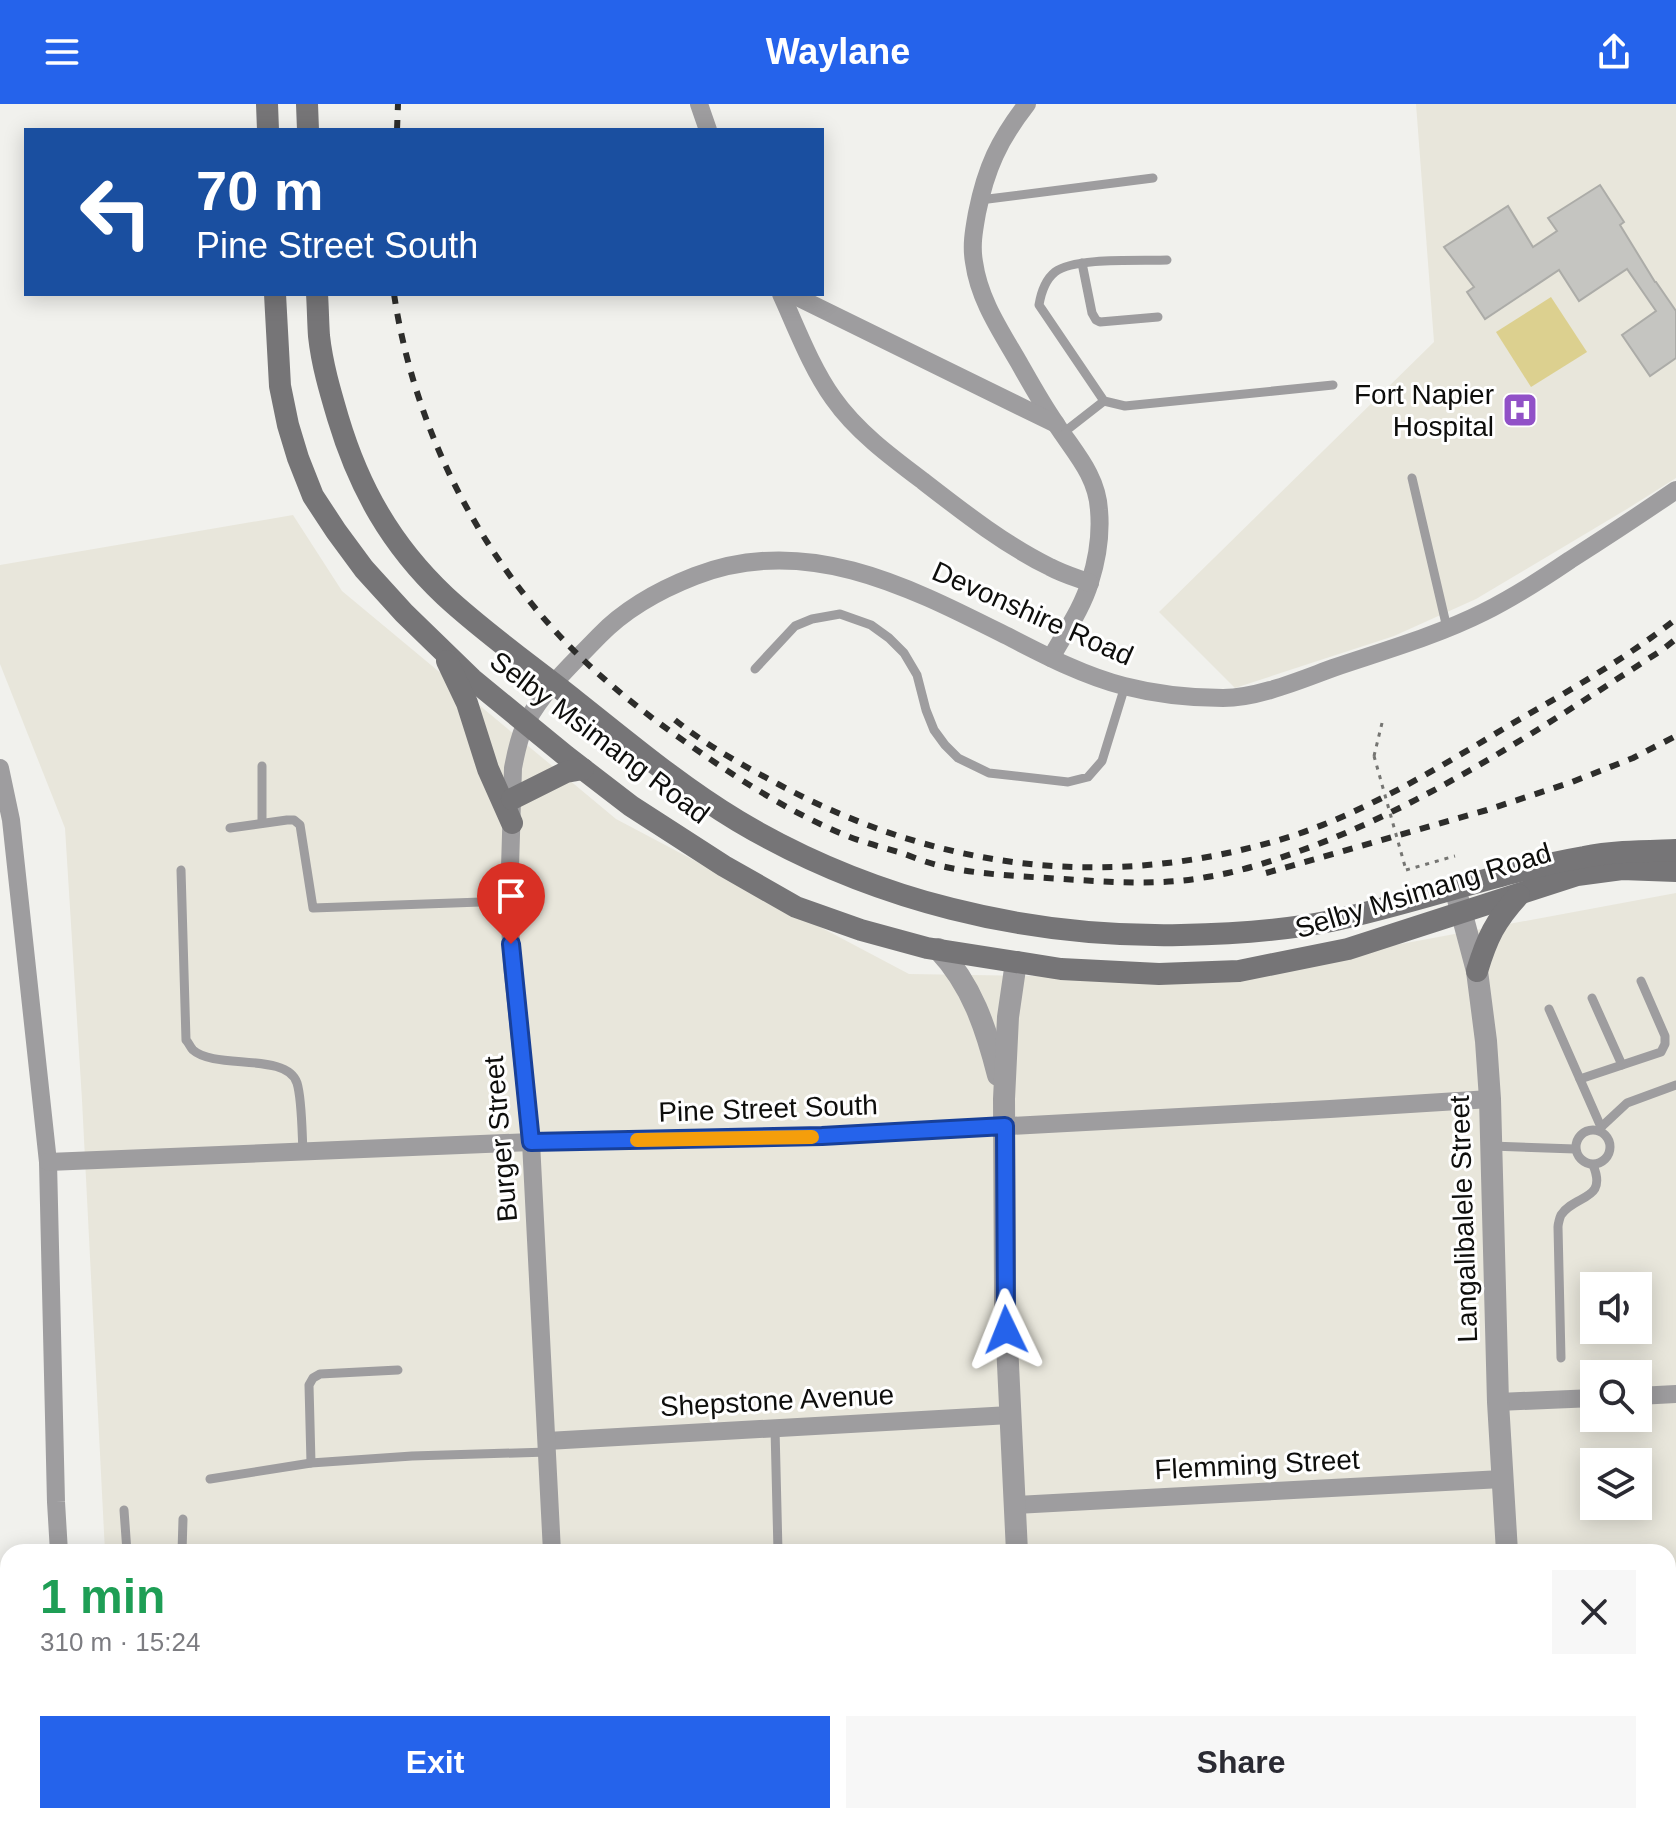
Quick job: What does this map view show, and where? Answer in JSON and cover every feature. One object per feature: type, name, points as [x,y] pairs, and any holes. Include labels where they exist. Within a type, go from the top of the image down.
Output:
[{"type":"main road","points":[[267,104],[268,128]]},
{"type":"main road","points":[[307,104],[308,128]]},
{"type":"main road","name":"Selby Msimang Road","points":[[275,296],[280,386],[295,447],[313,496],[364,569],[472,679],[583,769],[671,832],[796,907],[861,930],[938,949],[1061,969],[1159,974],[1239,971],[1348,949],[1577,875],[1622,869],[1676,871]]},
{"type":"main road","name":"Selby Msimang Road","points":[[317,296],[319,337],[328,387],[344,437],[363,487],[380,519],[405,554],[441,593],[480,628],[682,784],[739,821],[837,871],[953,910],[1013,923],[1080,932],[1175,935],[1247,933],[1326,922],[1585,857],[1676,850]]},
{"type":"main road","points":[[440,648],[467,703],[488,769],[512,823]]},
{"type":"main road","points":[[512,799],[566,772],[583,769]]},
{"type":"main road","points":[[1477,971],[1495,924],[1520,894]]},
{"type":"street","points":[[699,104],[707,128]]},
{"type":"street","points":[[1027,104],[989,166],[972,237],[979,284],[989,311],[1059,429],[1075,449],[1090,476],[1099,507],[1099,537],[1090,583],[1051,658]]},
{"type":"street","points":[[782,296],[817,372],[834,400],[875,443],[995,534],[1050,567],[1090,583]]},
{"type":"street","points":[[795,296],[1059,429]]},
{"type":"street","name":"Devonshire Road","points":[[526,723],[554,683],[610,625],[638,603],[709,570],[737,563],[769,561],[813,561],[885,580],[1051,658],[1125,686],[1183,696],[1227,698],[1259,692],[1483,613],[1526,589],[1676,490]]},
{"type":"street","name":"Burger Street","points":[[526,723],[513,768],[509,901],[512,965],[531,1142],[552,1544]]},
{"type":"street","points":[[0,768],[11,820],[48,1162],[59,1544]]},
{"type":"street","name":"Langalibalele Street","points":[[1455,888],[1477,971],[1486,1041],[1498,1402],[1506,1544]]},
{"type":"street","points":[[938,949],[958,972],[972,995],[991,1046],[1004,1099]]},
{"type":"street","points":[[1016,962],[1008,1017],[1004,1099],[1005,1302],[1016,1544]]},
{"type":"street","name":"Pine Street South","points":[[48,1162],[531,1142],[822,1136],[1490,1099]]},
{"type":"street","points":[[1652,1395],[1676,1394]]},
{"type":"street","points":[[1498,1402],[1580,1399]]},
{"type":"street","name":"Shepstone Avenue","points":[[548,1446],[775,1428],[1010,1415]]},
{"type":"street","name":"Flemming Street","points":[[1014,1505],[1502,1479]]},
{"type":"lane","points":[[980,200],[1153,178]]},
{"type":"lane","points":[[1167,260],[1076,263],[1057,271],[1042,293],[1039,305],[1104,401],[1125,406],[1333,385]]},
{"type":"lane","points":[[1082,263],[1096,320],[1158,317]]},
{"type":"lane","points":[[1059,429],[1104,401]]},
{"type":"lane","points":[[1412,478],[1447,628]]},
{"type":"lane","points":[[755,669],[795,626],[812,619],[840,614],[871,625],[904,653],[917,675],[934,730],[958,758],[989,773],[1068,782],[1088,777],[1102,761],[1125,686]]},
{"type":"lane","points":[[262,766],[262,823]]},
{"type":"lane","points":[[230,828],[294,820],[300,825],[313,908],[509,901]]},
{"type":"lane","points":[[181,870],[186,1040],[194,1051],[206,1057],[276,1067],[289,1072],[296,1081],[303,1152]]},
{"type":"lane","points":[[1580,1079],[1661,1052],[1665,1036],[1641,981]]},
{"type":"lane","points":[[1592,998],[1622,1065]]},
{"type":"lane","points":[[1549,1009],[1599,1128],[1610,1141],[1611,1149],[1601,1163],[1585,1163],[1575,1149],[1582,1134],[1599,1128],[1627,1103],[1676,1085]]},
{"type":"lane","points":[[1491,1146],[1575,1149]]},
{"type":"lane","points":[[1561,1358],[1558,1227],[1560,1216],[1593,1191],[1597,1175],[1593,1165]]},
{"type":"lane","points":[[311,1463],[309,1385],[313,1378],[320,1374],[398,1370]]},
{"type":"lane","points":[[775,1428],[778,1544]]},
{"type":"lane","points":[[210,1479],[311,1463],[548,1446]]},
{"type":"lane","points":[[124,1510],[126,1544]]},
{"type":"lane","points":[[182,1544],[183,1519]]},
{"type":"path","points":[[1382,723],[1374,756],[1406,870],[1455,856]]},
{"type":"shaded area","name":"Fort Napier Hospital","points":[[1416,104],[1676,104],[1676,478],[1476,599],[1394,636],[1235,688],[1159,612],[1434,342]]},
{"type":"shaded area","points":[[1551,297],[1587,352],[1531,387],[1496,332]]},
{"type":"shaded area","points":[[293,515],[342,591],[616,819],[909,974],[1212,979],[1676,893],[1676,1544],[105,1544],[65,828],[0,664],[0,565]]},
{"type":"building","points":[[1600,185],[1624,222],[1620,225],[1676,311],[1676,358],[1650,376],[1622,335],[1656,311],[1627,269],[1579,301],[1559,270],[1485,319],[1467,292],[1474,287],[1444,247],[1508,206],[1533,247],[1557,231],[1548,218]]},
{"type":"railway","points":[[397,128],[398,104]]},
{"type":"railway","points":[[394,296],[415,387],[450,476],[498,559],[557,633],[591,667],[648,714],[755,789],[805,817],[848,836],[936,865],[1001,875],[1171,882],[1263,864],[1362,826],[1450,781],[1536,731],[1676,639]]},
{"type":"railway","points":[[675,720],[699,738],[778,784],[840,814],[902,837],[966,854],[1030,864],[1094,867],[1160,864],[1226,853],[1292,836],[1348,814],[1430,772],[1594,676],[1676,619]]},
{"type":"railway","points":[[1266,873],[1487,810],[1572,782],[1633,758],[1676,736]]},
{"type":"slow traffic","points":[[637,1140],[812,1137]]},
{"type":"place","name":"Fort Napier Hospital","points":[[1520,410]]},
{"type":"route","points":[[511,944],[531,1142],[822,1136],[1005,1126],[1006,1330]]}]
